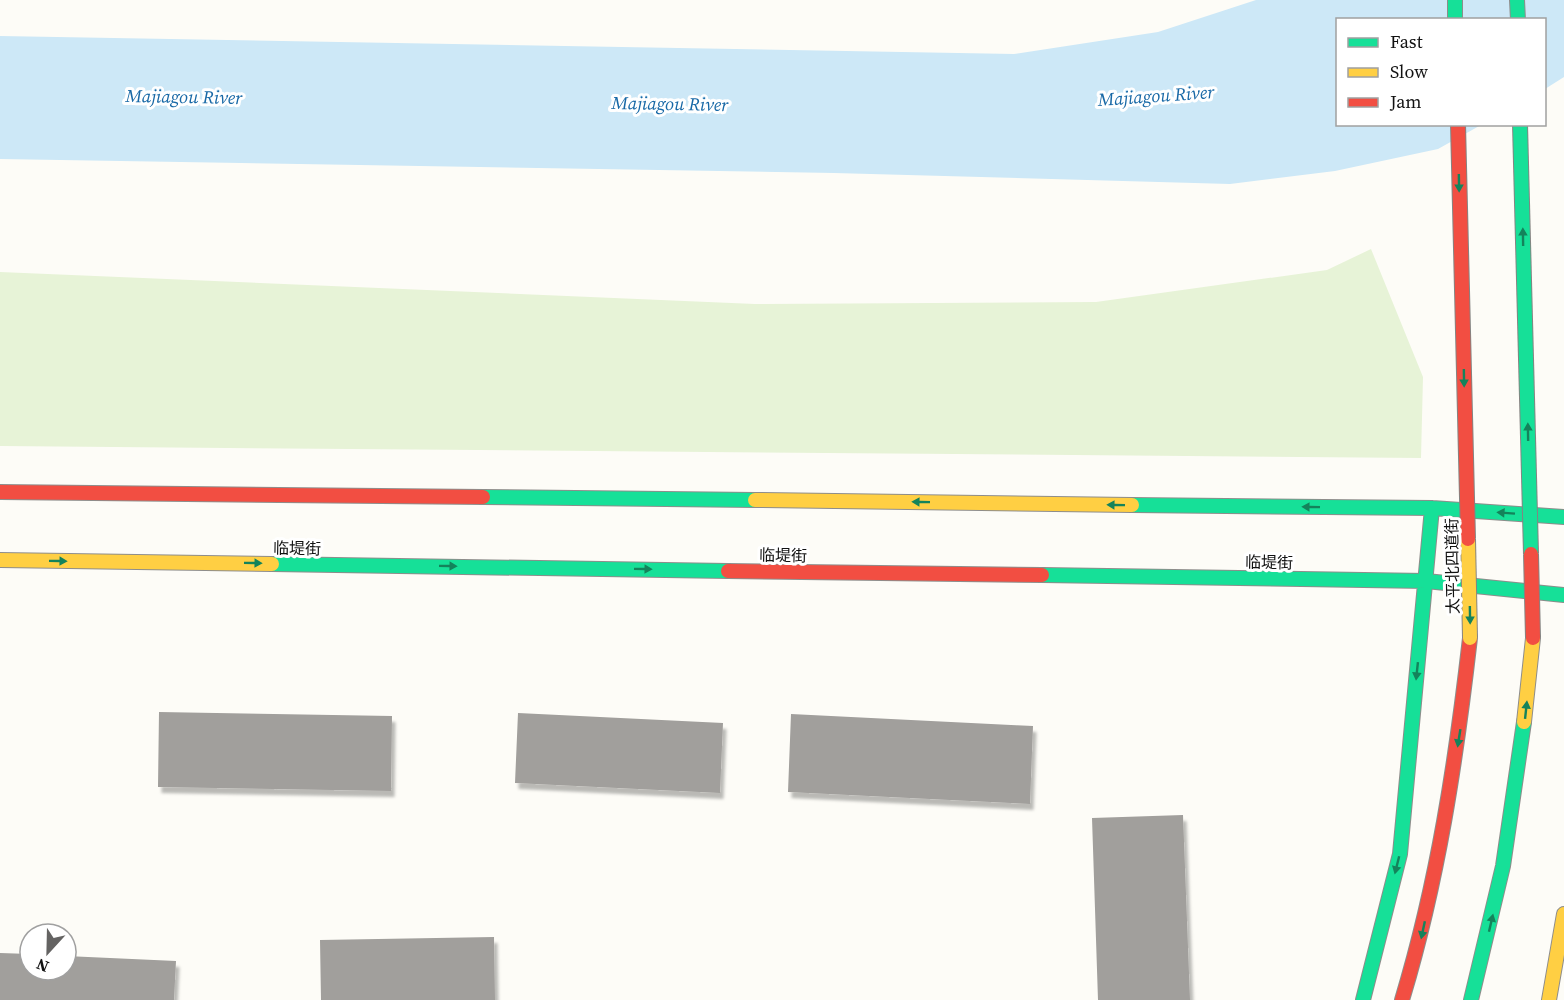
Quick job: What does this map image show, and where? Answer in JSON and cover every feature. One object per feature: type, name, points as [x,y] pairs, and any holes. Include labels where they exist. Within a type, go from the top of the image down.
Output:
[{"type":"street","points":[[1455,0],[1455,18]]},
{"type":"street","points":[[1517,0],[1518,18]]},
{"type":"street","name":"太平北四道街","points":[[1402,1000],[1419,947],[1443,836],[1461,723],[1470,638],[1458,126]]},
{"type":"street","points":[[1471,1000],[1502,875],[1526,712],[1533,638],[1520,126]]},
{"type":"street","points":[[0,492],[1432,508],[1564,517]]},
{"type":"street","name":"太平北四道街","points":[[1363,1000],[1400,854],[1432,508]]},
{"type":"street","name":"临堤街","points":[[0,560],[1426,581],[1564,595]]},
{"type":"street","points":[[1549,1000],[1564,914]]},
{"type":"green space","points":[[1371,249],[1423,377],[1421,458],[0,446],[0,272],[755,304],[1096,302],[1327,270]]},
{"type":"water","name":"Majiagou River","points":[[1256,0],[1564,0],[1564,77],[1546,88],[1546,18],[1336,18],[1336,126],[1479,126],[1438,149],[1335,171],[1230,184],[834,173],[0,159],[0,36],[1014,54],[1158,32]]},
{"type":"building","points":[[159,712],[392,716],[391,791],[158,787]]},
{"type":"building","points":[[518,713],[723,723],[720,793],[515,783]]},
{"type":"building","points":[[791,714],[1033,726],[1030,804],[788,792]]},
{"type":"building","points":[[1183,815],[1190,1000],[1098,1000],[1092,818]]},
{"type":"building","points":[[494,937],[495,1000],[321,1000],[320,940]]},
{"type":"building","points":[[0,953],[18,954],[18,982],[78,982],[78,957],[176,961],[174,1000],[0,1000]]},
{"type":"traffic: fast","points":[[1455,0],[1455,18]]},
{"type":"traffic: fast","points":[[1517,0],[1518,18]]},
{"type":"traffic: fast","points":[[1520,126],[1531,554]]},
{"type":"traffic: fast","points":[[483,497],[755,500]]},
{"type":"traffic: fast","points":[[1132,505],[1432,508],[1564,517]]},
{"type":"traffic: fast","points":[[1363,1000],[1400,854],[1432,508]]},
{"type":"traffic: fast","points":[[272,564],[728,571]]},
{"type":"traffic: fast","points":[[1042,575],[1426,581],[1564,595]]},
{"type":"traffic: fast","points":[[1471,1000],[1503,866],[1524,722]]},
{"type":"traffic: slow","points":[[755,500],[1132,505]]},
{"type":"traffic: slow","points":[[1468,539],[1470,638]]},
{"type":"traffic: slow","points":[[0,560],[272,564]]},
{"type":"traffic: slow","points":[[1524,722],[1533,638]]},
{"type":"traffic: slow","points":[[1549,1000],[1564,914]]},
{"type":"traffic: jam","points":[[1458,126],[1468,539]]},
{"type":"traffic: jam","points":[[0,492],[483,497]]},
{"type":"traffic: jam","points":[[1531,554],[1533,638]]},
{"type":"traffic: jam","points":[[728,571],[1042,575]]},
{"type":"traffic: jam","points":[[1402,1000],[1436,866],[1459,730],[1470,638]]}]
